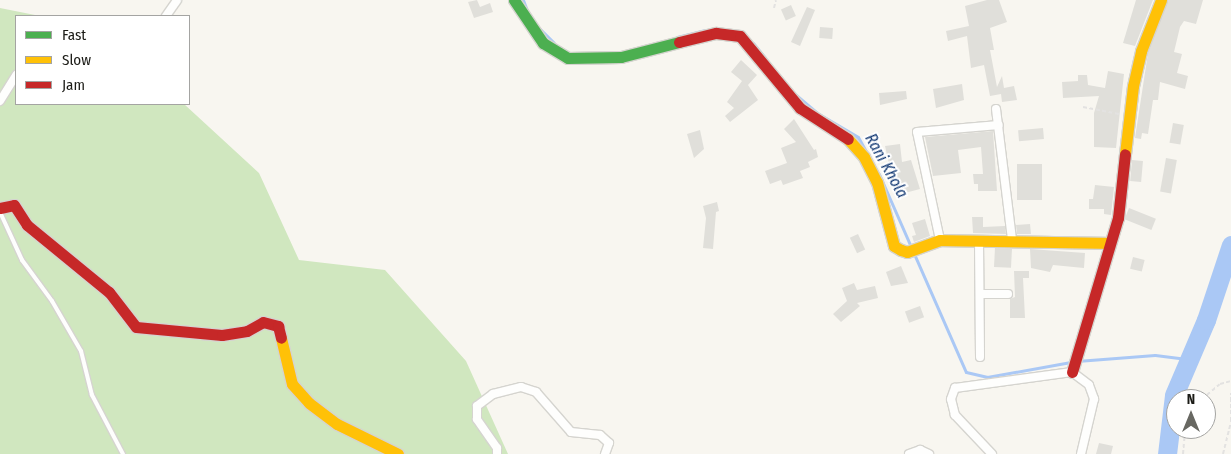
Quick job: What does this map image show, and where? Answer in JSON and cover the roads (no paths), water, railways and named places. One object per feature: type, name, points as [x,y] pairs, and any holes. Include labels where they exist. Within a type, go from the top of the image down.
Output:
[{"type":"street","points":[[167,15],[177,0]]},
{"type":"street","points":[[514,0],[524,19],[543,42],[568,58],[621,58],[716,34],[740,36],[800,108],[850,141],[864,157],[877,182],[894,246],[907,252],[940,240],[1108,242]]},
{"type":"street","points":[[1073,369],[1076,352],[1108,242],[1118,218],[1130,116],[1141,51],[1161,0]]},
{"type":"street","points":[[0,101],[15,76]]},
{"type":"street","points":[[996,109],[1012,240]]},
{"type":"street","points":[[940,240],[917,132],[999,124]]},
{"type":"street","points":[[0,208],[14,205],[27,225],[109,292],[136,327],[222,335],[247,331],[263,322],[278,326],[292,384],[309,403],[336,424],[398,454]]},
{"type":"street","points":[[979,241],[980,357]]},
{"type":"street","points":[[980,294],[1008,294]]},
{"type":"street","points":[[992,454],[956,415],[951,399],[954,388],[1073,369]]},
{"type":"street","points":[[1073,369],[1089,385],[1094,399],[1081,454]]},
{"type":"street","points":[[497,454],[497,448],[477,419],[477,406],[493,394],[520,387],[536,392],[571,432],[600,435],[609,443],[605,454]]},
{"type":"street","points":[[909,454],[920,450],[929,454]]},
{"type":"lane","points":[[0,212],[22,260],[52,301],[81,351],[92,395],[123,454]]},
{"type":"waterway","name":"Rani Khola","points":[[523,0],[530,18]]},
{"type":"waterway","name":"Rani Khola","points":[[536,25],[554,43]]},
{"type":"waterway","name":"Rani Khola","points":[[677,37],[705,30]]},
{"type":"waterway","name":"Rani Khola","points":[[753,43],[765,58]]},
{"type":"waterway","name":"Rani Khola","points":[[796,95],[819,114],[858,137],[867,153]]},
{"type":"waterway","name":"Rani Khola","points":[[879,174],[966,372],[987,377],[1071,362]]},
{"type":"waterway","points":[[1167,454],[1174,395],[1206,320],[1231,245]]},
{"type":"waterway","name":"Rani Khola","points":[[1077,361],[1155,355],[1189,359]]}]
